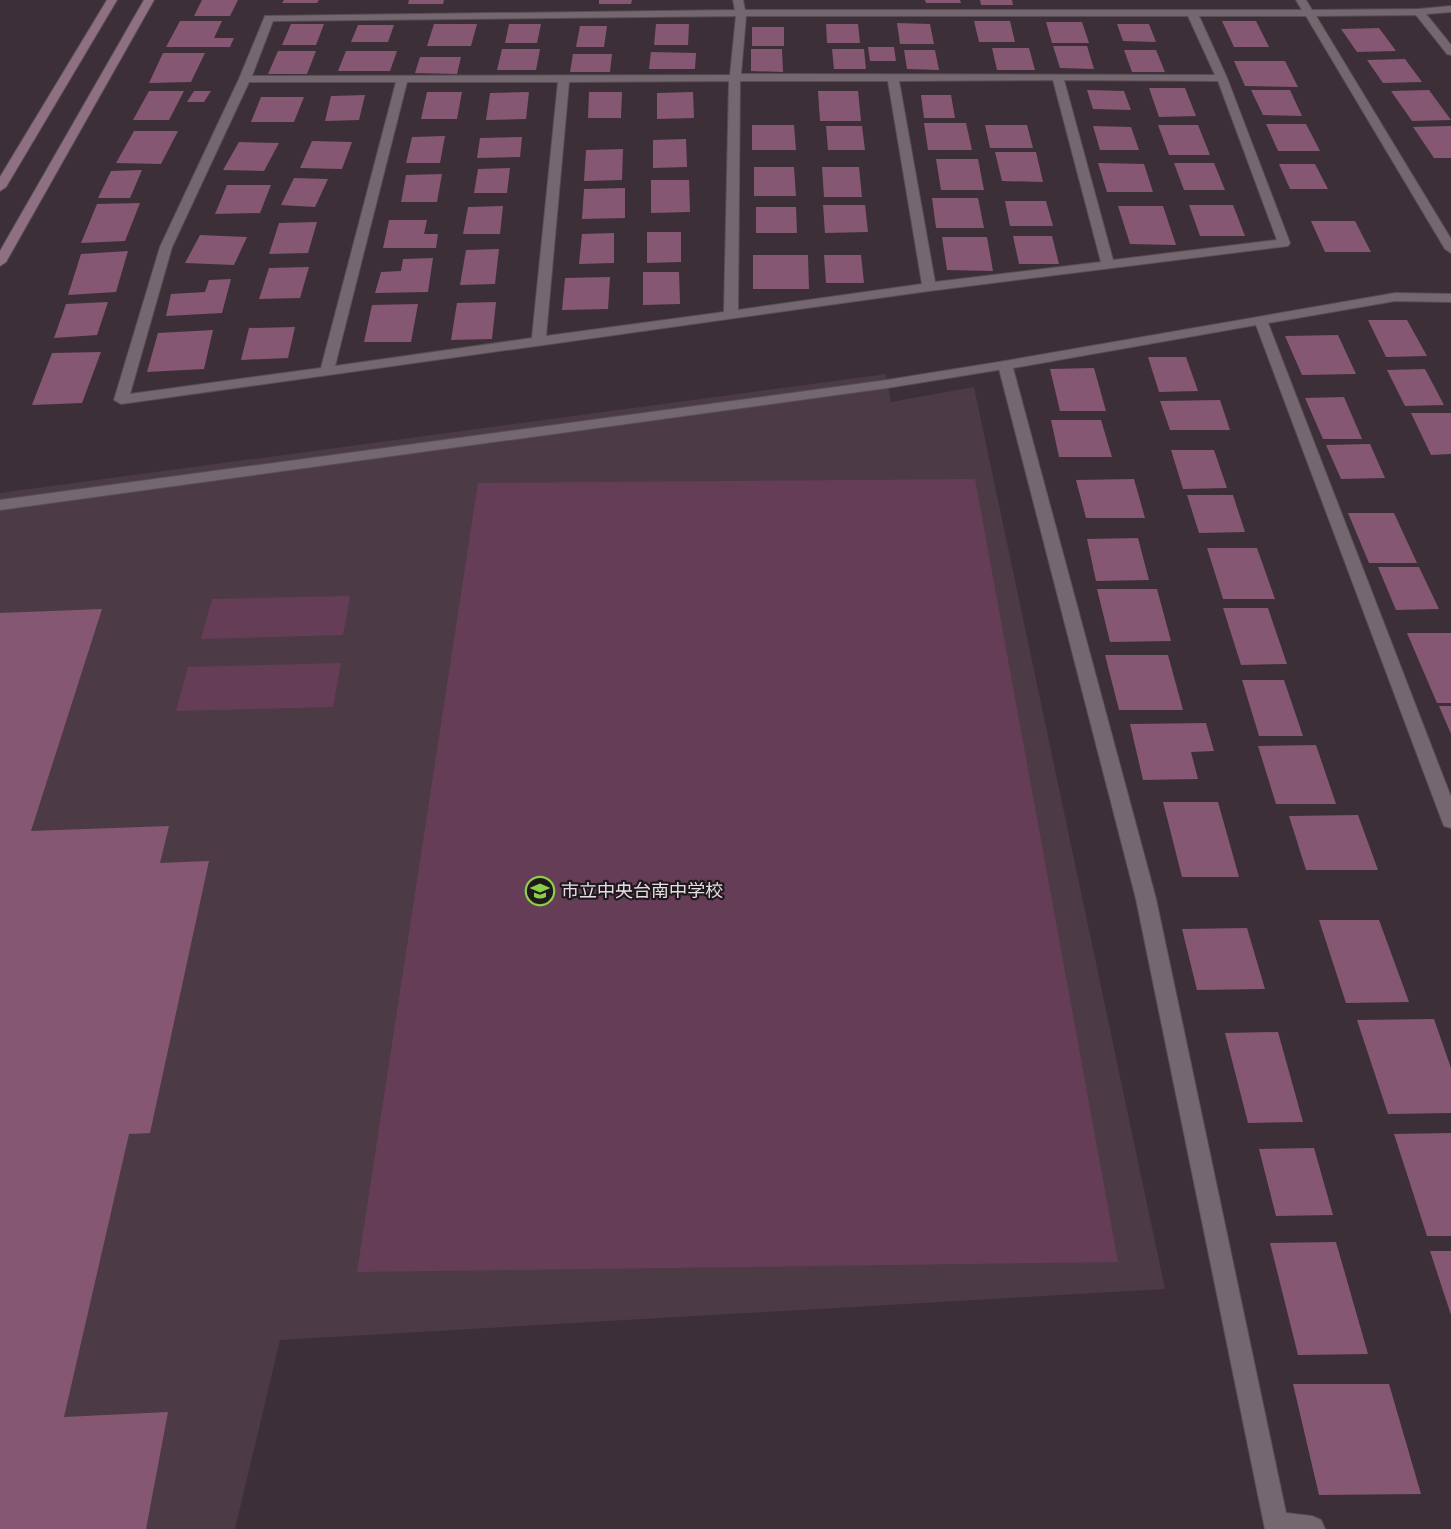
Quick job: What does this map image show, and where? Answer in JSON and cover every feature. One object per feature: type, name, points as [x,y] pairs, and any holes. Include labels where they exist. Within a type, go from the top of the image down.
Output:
[{"type":"street","points":[[0,187],[112,0]]},
{"type":"street","points":[[0,262],[149,0]]},
{"type":"street","points":[[731,314],[735,78],[741,13],[738,0]]},
{"type":"street","points":[[1301,0],[1451,249]]},
{"type":"street","points":[[1192,13],[1222,78],[1284,243],[929,287],[121,400],[166,247],[245,79],[269,18],[741,13],[1192,13],[1308,13],[1419,12],[1451,9]]},
{"type":"street","points":[[1419,12],[1451,52]]},
{"type":"street","points":[[893,77],[929,287]]},
{"type":"street","points":[[1058,77],[1108,264]]},
{"type":"street","points":[[539,341],[564,78]]},
{"type":"street","points":[[245,79],[1222,78]]},
{"type":"street","points":[[327,371],[402,79]]},
{"type":"street","points":[[0,505],[887,384],[1261,322],[1395,297],[1451,298]]},
{"type":"street","points":[[1261,322],[1451,821]]},
{"type":"street","points":[[1005,365],[1146,899],[1276,1524],[1312,1529]]},
{"type":"shaded area","name":"市立中央台南中学校","points":[[886,374],[891,402],[974,387],[1165,1289],[280,1340],[235,1529],[0,1529],[0,493]]},
{"type":"shaded area","points":[[975,479],[1118,1262],[357,1272],[478,483]]},
{"type":"shaded area","points":[[350,596],[343,635],[201,639],[212,599]]},
{"type":"shaded area","points":[[341,663],[333,707],[176,711],[188,667]]},
{"type":"building","points":[[202,0],[238,0],[230,16],[194,16]]},
{"type":"building","points":[[284,0],[319,0],[317,3],[282,3]]},
{"type":"building","points":[[409,0],[444,0],[443,4],[408,4]]},
{"type":"building","points":[[599,0],[632,0],[631,4],[599,4]]},
{"type":"building","points":[[925,0],[960,0],[961,3],[926,3]]},
{"type":"building","points":[[980,0],[1012,0],[1013,5],[981,5]]},
{"type":"building","points":[[180,21],[222,21],[214,38],[234,38],[230,47],[166,47]]},
{"type":"building","points":[[974,21],[1010,21],[1015,42],[979,42]]},
{"type":"building","points":[[1222,21],[1256,21],[1269,47],[1234,47]]},
{"type":"building","points":[[1046,22],[1082,22],[1089,43],[1052,43]]},
{"type":"building","points":[[897,23],[930,24],[934,44],[900,44]]},
{"type":"building","points":[[291,24],[324,24],[316,45],[282,45]]},
{"type":"building","points":[[434,24],[477,24],[471,46],[427,46]]},
{"type":"building","points":[[509,24],[541,24],[537,43],[505,43]]},
{"type":"building","points":[[656,24],[689,24],[688,45],[654,45]]},
{"type":"building","points":[[826,24],[858,24],[860,43],[827,43]]},
{"type":"building","points":[[1117,24],[1149,24],[1156,42],[1123,41]]},
{"type":"building","points":[[358,25],[394,25],[388,42],[351,42]]},
{"type":"building","points":[[580,26],[607,26],[604,47],[576,47]]},
{"type":"building","points":[[752,27],[784,27],[784,46],[752,46]]},
{"type":"building","points":[[1379,28],[1396,51],[1357,52],[1341,29]]},
{"type":"building","points":[[1053,46],[1087,46],[1094,69],[1060,68]]},
{"type":"building","points":[[868,47],[894,47],[896,61],[870,61]]},
{"type":"building","points":[[992,48],[1029,48],[1035,70],[997,70]]},
{"type":"building","points":[[502,49],[540,49],[536,70],[497,70]]},
{"type":"building","points":[[751,49],[782,49],[783,72],[751,71]]},
{"type":"building","points":[[832,49],[864,49],[866,69],[834,69]]},
{"type":"building","points":[[904,50],[935,50],[939,70],[907,69]]},
{"type":"building","points":[[1124,50],[1156,50],[1165,72],[1132,72]]},
{"type":"building","points":[[278,51],[316,51],[307,74],[268,74]]},
{"type":"building","points":[[346,51],[397,51],[390,71],[338,71]]},
{"type":"building","points":[[651,52],[696,53],[695,69],[649,69]]},
{"type":"building","points":[[163,53],[205,53],[191,82],[149,83]]},
{"type":"building","points":[[573,54],[612,54],[610,72],[570,72]]},
{"type":"building","points":[[420,57],[461,57],[457,74],[415,73]]},
{"type":"building","points":[[1405,59],[1422,82],[1383,83],[1367,60]]},
{"type":"building","points":[[1234,61],[1285,61],[1298,87],[1245,86]]},
{"type":"building","points":[[1149,88],[1185,88],[1196,116],[1159,117]]},
{"type":"building","points":[[1087,90],[1124,91],[1131,110],[1093,109]]},
{"type":"building","points":[[1251,90],[1290,90],[1302,116],[1263,115]]},
{"type":"building","points":[[1429,90],[1451,120],[1412,121],[1391,91]]},
{"type":"building","points":[[149,91],[184,91],[169,120],[133,120]]},
{"type":"building","points":[[194,91],[211,91],[204,102],[187,102]]},
{"type":"building","points":[[818,91],[858,91],[861,121],[820,121]]},
{"type":"building","points":[[427,92],[462,92],[457,119],[421,119]]},
{"type":"building","points":[[529,92],[526,119],[486,120],[490,93]]},
{"type":"building","points":[[589,92],[622,92],[621,118],[588,118]]},
{"type":"building","points":[[693,92],[694,118],[657,119],[657,93]]},
{"type":"building","points":[[365,95],[359,120],[325,121],[331,96]]},
{"type":"building","points":[[921,95],[951,95],[955,118],[924,118]]},
{"type":"building","points":[[261,97],[304,97],[294,122],[251,122]]},
{"type":"building","points":[[924,123],[966,123],[972,150],[928,150]]},
{"type":"building","points":[[1266,124],[1306,124],[1320,151],[1278,151]]},
{"type":"building","points":[[752,125],[794,125],[796,150],[752,150]]},
{"type":"building","points":[[985,125],[1027,125],[1033,148],[990,148]]},
{"type":"building","points":[[1158,125],[1198,125],[1210,155],[1169,155]]},
{"type":"building","points":[[826,126],[862,126],[865,150],[828,150]]},
{"type":"building","points":[[1093,126],[1131,127],[1139,150],[1100,150]]},
{"type":"building","points":[[1451,126],[1451,158],[1434,158],[1413,127]]},
{"type":"building","points":[[134,131],[178,131],[161,164],[116,163]]},
{"type":"building","points":[[445,136],[440,163],[406,163],[412,137]]},
{"type":"building","points":[[522,137],[520,157],[477,158],[480,138]]},
{"type":"building","points":[[686,139],[687,167],[653,168],[653,140]]},
{"type":"building","points":[[312,141],[352,142],[342,169],[300,168]]},
{"type":"building","points":[[239,142],[279,143],[264,171],[223,170]]},
{"type":"building","points":[[623,149],[622,180],[584,181],[586,150]]},
{"type":"building","points":[[995,152],[1036,152],[1043,182],[1002,181]]},
{"type":"building","points":[[936,159],[978,159],[984,190],[941,190]]},
{"type":"building","points":[[1098,163],[1144,164],[1153,192],[1107,192]]},
{"type":"building","points":[[1174,163],[1214,163],[1225,190],[1184,190]]},
{"type":"building","points":[[1279,164],[1315,164],[1328,189],[1290,189]]},
{"type":"building","points":[[754,167],[794,167],[796,196],[754,196]]},
{"type":"building","points":[[822,167],[859,167],[862,197],[824,197]]},
{"type":"building","points":[[510,168],[507,193],[474,193],[478,169]]},
{"type":"building","points":[[142,170],[130,198],[98,198],[111,171]]},
{"type":"building","points":[[442,174],[437,202],[401,202],[406,175]]},
{"type":"building","points":[[294,178],[328,179],[315,207],[281,205]]},
{"type":"building","points":[[651,180],[689,180],[690,212],[651,213]]},
{"type":"building","points":[[227,185],[271,185],[260,213],[215,214]]},
{"type":"building","points":[[625,188],[625,218],[582,219],[584,189]]},
{"type":"building","points":[[932,198],[978,198],[984,228],[936,228]]},
{"type":"building","points":[[1005,201],[1046,201],[1053,226],[1010,226]]},
{"type":"building","points":[[140,203],[125,241],[81,243],[97,204]]},
{"type":"building","points":[[823,205],[865,205],[868,232],[825,233]]},
{"type":"building","points":[[1189,205],[1233,205],[1245,236],[1200,236]]},
{"type":"building","points":[[503,206],[500,234],[463,234],[468,207]]},
{"type":"building","points":[[1118,206],[1163,206],[1176,245],[1130,244]]},
{"type":"building","points":[[756,207],[796,207],[797,233],[756,233]]},
{"type":"building","points":[[389,220],[427,220],[424,234],[438,234],[436,248],[383,248]]},
{"type":"building","points":[[1311,221],[1355,221],[1371,252],[1325,252]]},
{"type":"building","points":[[317,222],[308,253],[269,254],[279,223]]},
{"type":"building","points":[[647,232],[681,232],[681,262],[647,263]]},
{"type":"building","points":[[614,233],[614,263],[579,264],[582,234]]},
{"type":"building","points":[[200,235],[247,237],[234,265],[185,263]]},
{"type":"building","points":[[1013,236],[1052,236],[1059,264],[1019,264]]},
{"type":"building","points":[[942,237],[987,237],[993,271],[947,270]]},
{"type":"building","points":[[499,249],[495,284],[460,285],[466,250]]},
{"type":"building","points":[[128,251],[116,292],[68,295],[81,254]]},
{"type":"building","points":[[753,255],[808,255],[809,289],[753,289]]},
{"type":"building","points":[[824,255],[861,255],[864,283],[826,283]]},
{"type":"building","points":[[433,258],[428,292],[375,293],[381,272],[401,271],[403,259]]},
{"type":"building","points":[[309,267],[300,298],[259,299],[269,268]]},
{"type":"building","points":[[643,272],[679,272],[680,304],[643,305]]},
{"type":"building","points":[[610,277],[608,309],[562,310],[565,278]]},
{"type":"building","points":[[231,279],[222,313],[166,316],[171,294],[205,292],[209,280]]},
{"type":"building","points":[[108,302],[97,335],[54,338],[66,304]]},
{"type":"building","points":[[496,302],[492,339],[451,340],[457,303]]},
{"type":"building","points":[[418,304],[411,342],[364,342],[372,305]]},
{"type":"building","points":[[1368,320],[1407,320],[1427,356],[1386,357]]},
{"type":"building","points":[[295,327],[288,358],[241,360],[249,328]]},
{"type":"building","points":[[213,330],[204,369],[147,372],[158,333]]},
{"type":"building","points":[[1338,335],[1356,374],[1302,375],[1285,336]]},
{"type":"building","points":[[101,352],[82,403],[32,405],[52,353]]},
{"type":"building","points":[[1148,357],[1186,357],[1198,391],[1159,392]]},
{"type":"building","points":[[1094,368],[1106,411],[1060,411],[1050,369]]},
{"type":"building","points":[[1425,369],[1444,405],[1405,406],[1387,370]]},
{"type":"building","points":[[1344,397],[1362,439],[1323,439],[1305,398]]},
{"type":"building","points":[[1220,400],[1230,430],[1170,430],[1160,401]]},
{"type":"building","points":[[1411,413],[1451,413],[1451,454],[1431,455]]},
{"type":"building","points":[[1051,420],[1101,420],[1112,457],[1059,457]]},
{"type":"building","points":[[1370,444],[1385,478],[1341,479],[1326,445]]},
{"type":"building","points":[[1171,450],[1214,450],[1227,488],[1183,489]]},
{"type":"building","points":[[1134,479],[1145,518],[1086,518],[1076,480]]},
{"type":"building","points":[[1187,495],[1233,495],[1245,532],[1199,533]]},
{"type":"building","points":[[1348,513],[1394,513],[1417,563],[1369,563]]},
{"type":"building","points":[[1138,538],[1149,580],[1096,581],[1087,539]]},
{"type":"building","points":[[1207,548],[1257,548],[1275,599],[1223,599]]},
{"type":"building","points":[[1378,567],[1419,567],[1439,609],[1396,610]]},
{"type":"building","points":[[1097,589],[1157,589],[1171,641],[1110,642]]},
{"type":"building","points":[[1223,608],[1268,608],[1287,664],[1241,665]]},
{"type":"building","points":[[102,609],[31,831],[169,826],[160,863],[209,861],[150,1133],[129,1134],[64,1417],[168,1412],[146,1529],[0,1529],[0,613]]},
{"type":"building","points":[[1407,633],[1451,633],[1451,703],[1437,703]]},
{"type":"building","points":[[1105,655],[1168,655],[1183,710],[1119,710]]},
{"type":"building","points":[[1242,680],[1284,680],[1303,736],[1259,736]]},
{"type":"building","points":[[1439,706],[1451,706],[1451,734]]},
{"type":"building","points":[[1206,723],[1214,751],[1191,752],[1198,779],[1143,780],[1130,724]]},
{"type":"building","points":[[1316,745],[1336,804],[1276,804],[1258,746]]},
{"type":"building","points":[[1163,802],[1218,802],[1239,877],[1182,877]]},
{"type":"building","points":[[1358,815],[1378,870],[1306,870],[1289,816]]},
{"type":"building","points":[[1319,920],[1379,920],[1409,1002],[1346,1003]]},
{"type":"building","points":[[1247,928],[1265,989],[1197,990],[1182,929]]},
{"type":"building","points":[[1434,1019],[1451,1068],[1451,1113],[1388,1114],[1357,1020]]},
{"type":"building","points":[[1278,1032],[1303,1122],[1248,1123],[1225,1033]]},
{"type":"building","points":[[1451,1133],[1451,1236],[1427,1236],[1394,1134]]},
{"type":"building","points":[[1314,1148],[1333,1215],[1276,1216],[1259,1149]]},
{"type":"building","points":[[1336,1242],[1368,1354],[1298,1355],[1270,1243]]},
{"type":"building","points":[[1430,1251],[1451,1251],[1451,1315]]},
{"type":"building","points":[[1293,1384],[1389,1384],[1421,1494],[1319,1495]]},
{"type":"place","name":"市立中央台南中学校","points":[[540,891]]}]
